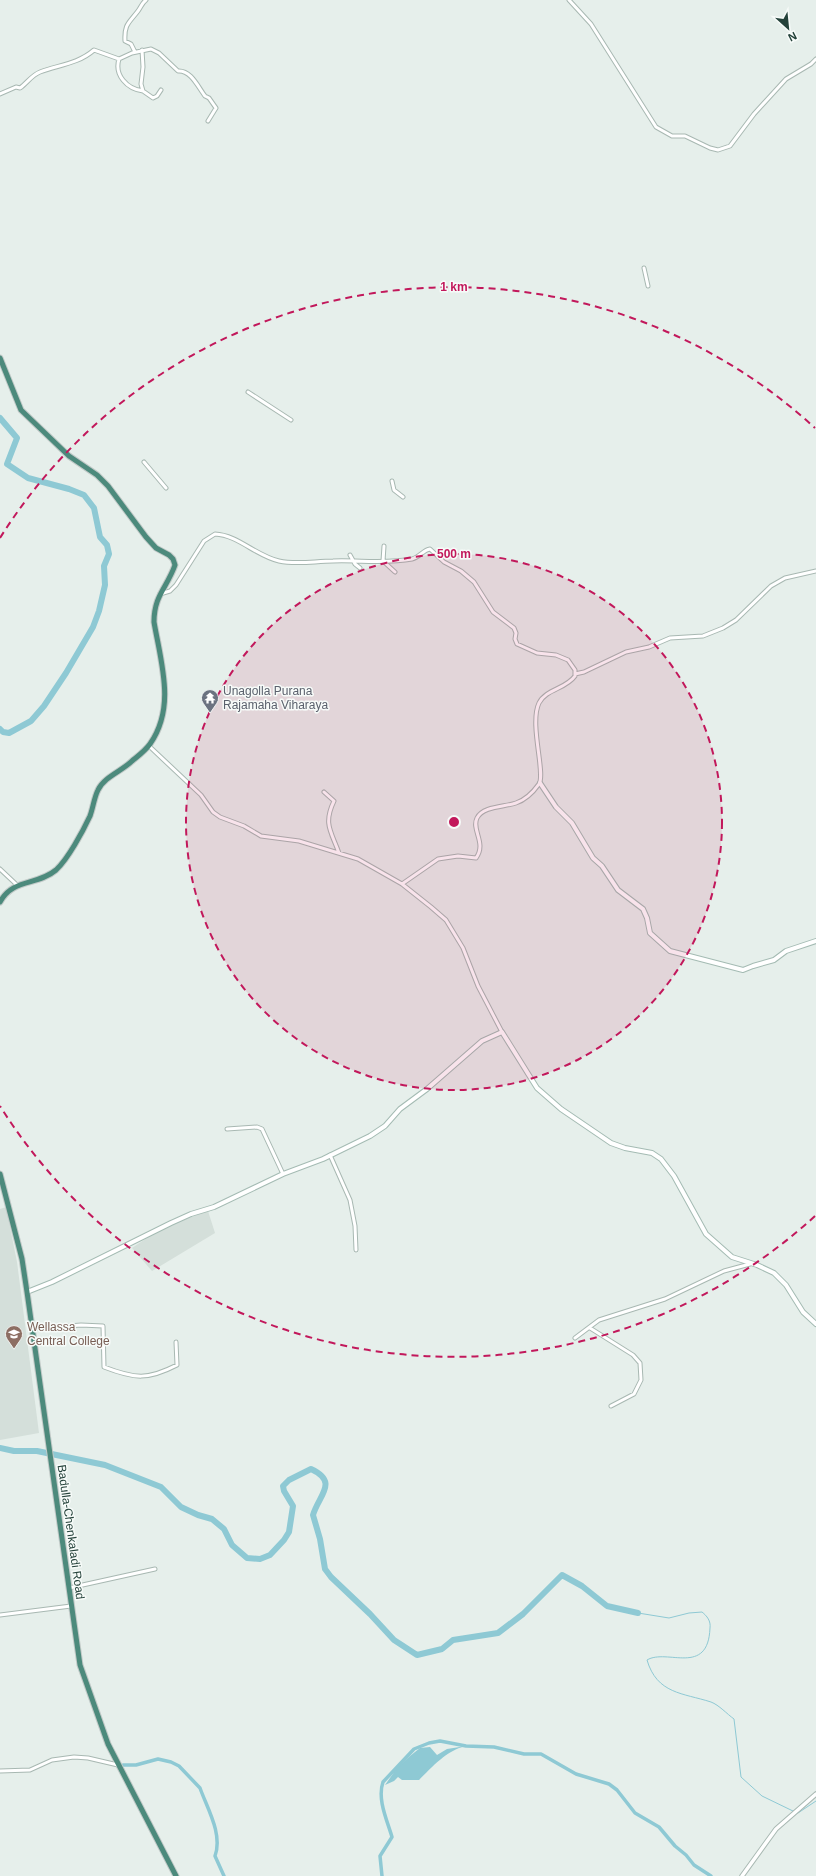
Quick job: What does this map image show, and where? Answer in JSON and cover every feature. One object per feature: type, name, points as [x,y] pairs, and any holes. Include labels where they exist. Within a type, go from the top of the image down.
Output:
[{"type":"highway","points":[[0,358],[21,410],[69,456],[97,475],[108,486],[146,537],[156,548],[173,559],[175,565],[173,572],[159,594],[154,611],[154,622],[166,690],[165,704],[157,734],[149,746],[98,789],[90,817],[72,847],[56,869],[45,877],[17,885],[5,893],[0,902]]},
{"type":"highway","name":"Badulla-Chenkaladi Road","points":[[0,1174],[22,1259],[80,1665],[97,1717],[118,1765],[176,1876]]},
{"type":"main road","points":[[540,783],[556,808],[572,823],[593,858],[602,866],[618,890],[642,909],[647,918],[650,933],[670,951],[743,970],[774,960],[786,951],[816,941]]},
{"type":"main road","points":[[27,1292],[52,1282],[190,1214],[214,1207],[283,1174],[330,1155],[370,1136],[385,1126],[400,1109],[427,1089],[482,1042],[502,1032],[537,1088],[561,1109],[611,1143],[625,1148],[652,1153],[661,1159],[674,1176],[706,1234],[732,1257],[752,1263],[774,1273],[786,1285],[803,1312],[816,1324]]},
{"type":"street","points":[[135,52],[131,44],[124,41],[124,32],[128,21],[146,0]]},
{"type":"street","points":[[569,0],[591,24],[656,127],[672,136],[685,136],[710,148],[718,150],[730,146],[754,114],[786,79],[811,64],[816,59]]},
{"type":"street","points":[[0,94],[16,87],[20,88],[38,73],[66,65],[94,50],[118,59],[135,52],[151,49],[158,53],[170,66],[178,71],[183,71],[190,75],[205,96],[209,98],[216,108],[208,121]]},
{"type":"street","points":[[142,50],[143,67],[141,84],[143,91]]},
{"type":"street","points":[[118,59],[117,66],[121,79],[131,87],[143,91],[153,98],[157,96],[161,90]]},
{"type":"street","points":[[644,268],[648,286]]},
{"type":"street","points":[[248,392],[291,420]]},
{"type":"street","points":[[144,462],[166,488]]},
{"type":"street","points":[[392,481],[394,490],[403,497]]},
{"type":"street","points":[[159,594],[170,591],[176,585],[204,542],[215,534],[225,534],[277,560],[301,564],[383,561],[417,558],[426,549],[430,548],[444,562],[462,571],[474,582],[493,612],[514,628],[517,644],[537,653],[556,655],[568,660],[575,670],[573,679],[546,695],[538,705],[536,723],[537,750],[541,773],[540,783],[527,796],[516,803],[491,809],[478,816],[476,826],[480,846],[479,854],[476,858],[458,856],[438,859],[402,884]]},
{"type":"street","points":[[383,561],[384,546]]},
{"type":"street","points":[[350,555],[353,561],[360,568]]},
{"type":"street","points":[[383,561],[395,572]]},
{"type":"street","points":[[575,674],[584,672],[626,652],[649,647],[670,638],[703,636],[716,631],[736,620],[771,586],[778,582],[816,571]]},
{"type":"street","points":[[149,746],[201,795],[220,817],[244,826],[261,836],[299,841],[358,859],[402,884],[446,920],[451,927],[463,948],[478,986],[502,1032]]},
{"type":"street","points":[[324,792],[334,801],[329,812],[328,822],[339,853]]},
{"type":"street","points":[[0,869],[17,885]]},
{"type":"street","points":[[227,1129],[234,1130],[257,1127],[262,1129],[283,1174]]},
{"type":"street","points":[[330,1155],[350,1200],[355,1226],[356,1250]]},
{"type":"street","points":[[575,1338],[599,1320],[665,1299],[724,1271],[752,1263]]},
{"type":"street","points":[[32,1328],[81,1325],[103,1326],[104,1367],[138,1377],[150,1377],[177,1365],[176,1342]]},
{"type":"street","points":[[590,1328],[633,1355],[640,1363],[641,1380],[634,1394],[611,1406]]},
{"type":"street","points":[[69,1588],[155,1569]]},
{"type":"street","points":[[0,1615],[72,1606]]},
{"type":"street","points":[[0,1771],[30,1770],[52,1760],[74,1757],[88,1758],[118,1765]]},
{"type":"street","points":[[742,1876],[776,1829],[816,1794]]},
{"type":"shaded area","name":"Wellassa Central College","points":[[6,1207],[17,1262],[39,1433],[0,1440],[0,1209]]},
{"type":"shaded area","points":[[208,1211],[215,1233],[152,1271],[132,1248],[162,1228]]},
{"type":"water","points":[[466,1746],[446,1755],[419,1780],[402,1780],[398,1777],[394,1781],[385,1785],[397,1768],[420,1748],[430,1747],[437,1755],[447,1749]]},
{"type":"waterway","points":[[0,418],[17,438],[7,464],[28,478],[69,489],[84,495],[94,508],[100,537],[107,545],[109,554],[104,566],[105,585],[99,611],[93,627],[66,673],[44,706],[31,721],[9,733],[3,732],[0,729]]},
{"type":"waterway","points":[[0,1448],[14,1451],[37,1451],[105,1465],[161,1487],[181,1507],[198,1515],[212,1519],[224,1529],[232,1545],[247,1558],[260,1559],[270,1555],[284,1540],[289,1532],[293,1506],[284,1491],[283,1486],[289,1480],[311,1469],[319,1474],[324,1479],[326,1484],[313,1515],[320,1539],[325,1569],[331,1577],[370,1614],[394,1640],[417,1655],[442,1649],[453,1640],[498,1633],[523,1614],[562,1575],[582,1586],[607,1606],[638,1613]]},
{"type":"waterway","points":[[638,1613],[669,1618],[689,1613],[702,1612],[707,1617],[710,1623],[708,1643],[702,1652],[685,1658],[655,1657],[647,1660],[651,1671],[657,1680],[664,1686],[681,1694],[714,1703],[734,1719],[741,1777],[762,1796],[795,1812]]},
{"type":"waterway","points":[[382,1876],[380,1856],[392,1837],[385,1817],[382,1802],[381,1789],[383,1782],[414,1749],[429,1743],[440,1741],[466,1746],[494,1747],[524,1754],[541,1754],[576,1774],[609,1784],[617,1790],[635,1813],[659,1827],[694,1865],[711,1876]]},
{"type":"waterway","points":[[123,1765],[136,1765],[158,1759],[171,1762],[179,1766],[200,1788],[216,1830],[217,1848],[215,1856],[224,1876]]},
{"type":"waterway","points":[[798,1813],[816,1801]]},
{"type":"place","name":"Unagolla Purana Rajamaha Viharaya","points":[[210,713]]},
{"type":"place","name":"Wellassa Central College","points":[[14,1349]]}]
